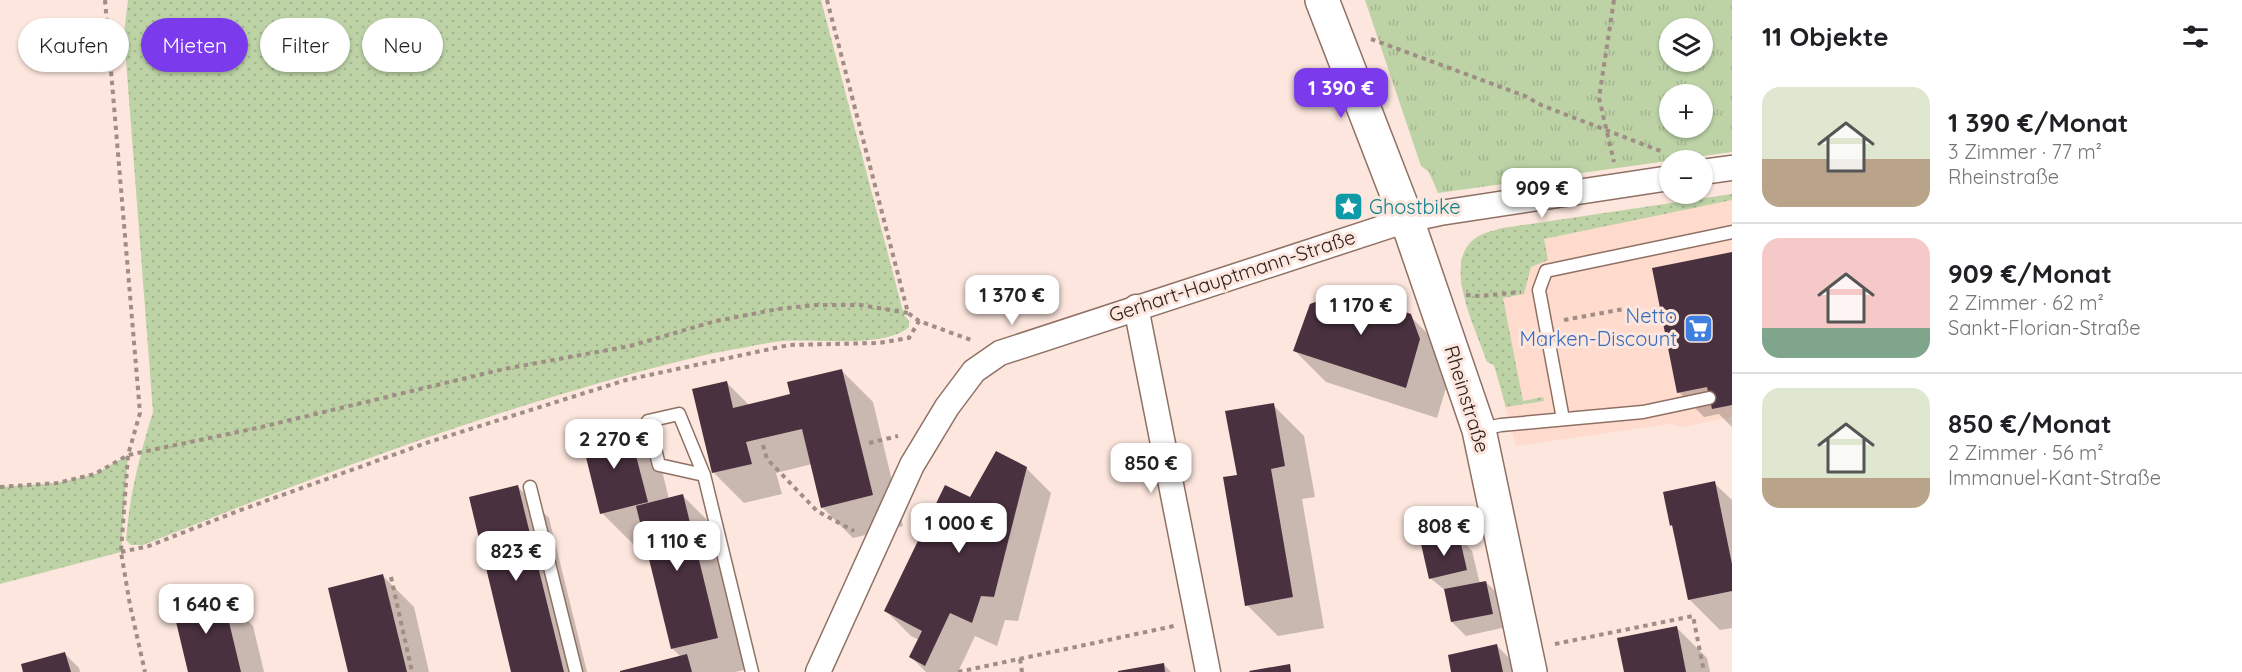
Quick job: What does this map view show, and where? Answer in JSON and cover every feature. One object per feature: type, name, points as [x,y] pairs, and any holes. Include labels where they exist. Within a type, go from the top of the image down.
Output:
[{"type":"main road","name":"Rheinstraße","points":[[1322,0],[1407,220],[1479,430],[1538,659]]},
{"type":"street","points":[[1713,171],[1732,168]]},
{"type":"street","name":"Gerhart-Hauptmann-Straße","points":[[818,672],[912,465],[947,407],[974,371],[1000,352],[1407,220],[1659,180]]},
{"type":"street","points":[[1136,307],[1208,672]]},
{"type":"lane","points":[[1563,419],[1539,290],[1546,271],[1732,232]]},
{"type":"lane","points":[[1479,430],[1501,425],[1643,412],[1709,398]]},
{"type":"lane","points":[[704,475],[659,465],[648,421],[679,414],[704,475],[752,672]]},
{"type":"lane","points":[[530,487],[576,672]]},
{"type":"path","points":[[105,0],[140,413],[128,455],[121,552],[145,672]]},
{"type":"path","points":[[827,0],[908,313]]},
{"type":"path","points":[[1614,0],[1599,98],[1608,130],[1618,186]]},
{"type":"path","points":[[1368,37],[1525,96],[1541,105],[1659,150]]},
{"type":"path","points":[[1459,295],[1479,296],[1539,290]]},
{"type":"path","points":[[0,487],[57,483],[95,474],[128,455],[257,428],[504,369],[630,346],[716,321],[778,309],[861,305],[908,313],[919,321],[1000,352]]},
{"type":"path","points":[[1545,324],[1624,309]]},
{"type":"path","points":[[121,552],[149,546],[238,511],[429,442],[626,380],[789,345],[879,343],[909,338],[919,321]]},
{"type":"path","points":[[763,445],[767,459],[817,511],[876,544]]},
{"type":"path","points":[[391,577],[412,672]]},
{"type":"path","points":[[1538,659],[1693,616],[1704,672]]},
{"type":"path","points":[[958,672],[1198,621]]},
{"type":"path","points":[[1020,659],[1022,672]]},
{"type":"shaded area","points":[[1732,194],[1732,417],[1682,427],[1669,424],[1516,446],[1494,365],[1487,362],[1460,283],[1461,259],[1469,243],[1482,234],[1503,228],[1665,204],[1713,204],[1713,197]]},
{"type":"green space","points":[[128,0],[821,0],[909,327],[898,334],[866,340],[781,341],[714,353],[633,374],[449,430],[143,545],[131,545],[126,540],[132,492],[153,412],[127,72],[129,72],[129,18],[126,18]]},
{"type":"green space","points":[[1365,0],[1732,0],[1732,152],[1713,155],[1713,150],[1659,150],[1659,162],[1438,193],[1429,172],[1421,166]]},
{"type":"green space","points":[[1732,194],[1732,200],[1713,204],[1713,197]]},
{"type":"green space","points":[[1665,204],[1713,204],[1544,239],[1548,260],[1531,267],[1524,294],[1503,298],[1523,401],[1543,397],[1544,401],[1506,407],[1494,365],[1487,362],[1465,301],[1461,269],[1463,255],[1470,243],[1477,237],[1503,228]]},
{"type":"green space","points":[[128,455],[121,552],[0,584],[0,487],[57,483],[95,474]]},
{"type":"building","name":"Netto Marken-Discount","points":[[1732,252],[1732,405],[1712,409],[1707,387],[1677,393],[1652,268]]},
{"type":"building","points":[[1342,292],[1370,300],[1372,292],[1397,301],[1394,308],[1411,314],[1420,339],[1406,388],[1293,351],[1310,304]]},
{"type":"building","points":[[842,369],[873,495],[821,508],[802,429],[746,442],[752,464],[712,473],[692,389],[727,381],[733,408],[790,394],[787,382]]},
{"type":"building","points":[[1274,403],[1285,466],[1271,469],[1293,597],[1245,606],[1223,477],[1237,475],[1225,411]]},
{"type":"building","points":[[628,425],[648,502],[600,514],[581,437]]},
{"type":"building","points":[[996,451],[1027,467],[994,597],[981,596],[972,623],[950,613],[925,666],[909,657],[922,631],[884,611],[945,485],[970,497]]},
{"type":"building","points":[[1715,481],[1732,564],[1732,591],[1688,600],[1663,492]]},
{"type":"building","points":[[518,485],[564,672],[511,672],[469,497]]},
{"type":"building","points":[[683,494],[718,638],[671,649],[636,506]]},
{"type":"building","points":[[1459,535],[1467,570],[1429,579],[1421,544]]},
{"type":"building","points":[[383,574],[407,672],[348,672],[328,588]]},
{"type":"building","points":[[1486,581],[1493,614],[1451,622],[1444,589]]},
{"type":"building","points":[[222,593],[241,672],[188,672],[172,605]]},
{"type":"building","points":[[1677,626],[1686,672],[1624,672],[1617,638]]},
{"type":"building","points":[[1497,644],[1503,672],[1451,672],[1448,655]]},
{"type":"building","points":[[65,652],[71,672],[23,672],[21,664]]},
{"type":"building","points":[[687,654],[692,672],[620,672],[620,671]]},
{"type":"building","points":[[1164,663],[1165,672],[1118,672],[1118,671]]},
{"type":"building","points":[[1290,664],[1291,672],[1249,671]]},
{"type":"place","name":"Ghostbike","points":[[1348,207]]},
{"type":"place","name":"Netto Marken-Discount","points":[[1698,328]]}]
